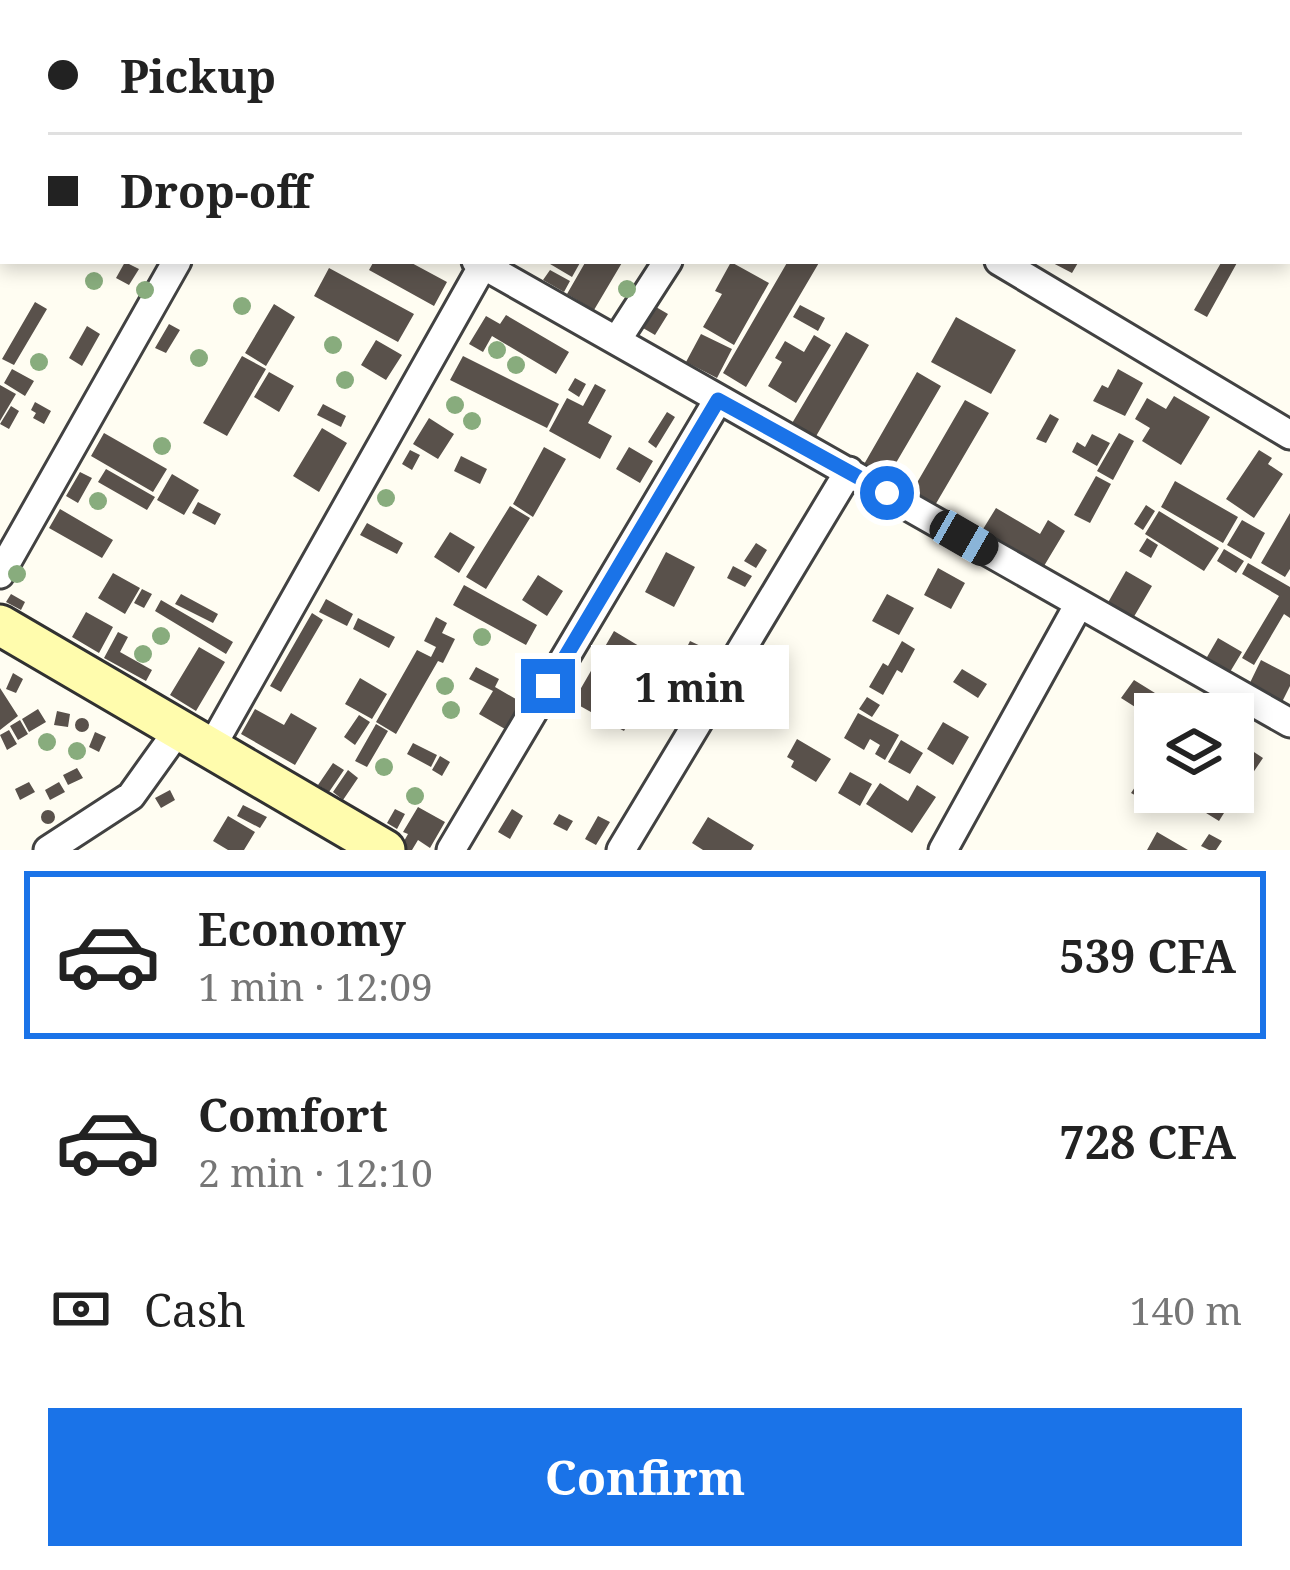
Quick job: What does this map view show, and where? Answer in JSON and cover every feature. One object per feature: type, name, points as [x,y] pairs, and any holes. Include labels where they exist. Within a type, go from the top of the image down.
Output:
[{"type":"street","points":[[0,574],[175,264]]},
{"type":"street","points":[[48,850],[131,796],[195,739],[478,264]]},
{"type":"street","points":[[481,264],[1290,723]]},
{"type":"street","points":[[617,340],[666,264]]},
{"type":"street","points":[[1004,264],[1290,435]]},
{"type":"street","points":[[451,850],[718,400]]},
{"type":"street","points":[[621,850],[849,470]]},
{"type":"street","points":[[943,850],[1079,604]]},
{"type":"street","points":[[0,625],[385,850]]},
{"type":"building","points":[[124,264],[139,269],[129,285],[116,278]]},
{"type":"building","points":[[372,264],[414,264],[447,282],[434,306],[369,270]]},
{"type":"building","points":[[550,264],[579,264],[572,277]]},
{"type":"building","points":[[584,264],[621,264],[594,310],[567,294]]},
{"type":"building","points":[[730,264],[769,283],[734,345],[703,327],[722,294],[715,291]]},
{"type":"building","points":[[786,264],[818,264],[746,387],[723,373]]},
{"type":"building","points":[[1055,264],[1077,264],[1072,273]]},
{"type":"building","points":[[1220,264],[1236,264],[1207,317],[1194,310]]},
{"type":"building","points":[[329,268],[414,314],[398,342],[314,296]]},
{"type":"building","points":[[550,270],[570,281],[564,292],[543,280]]},
{"type":"building","points":[[35,302],[47,309],[14,365],[2,359]]},
{"type":"building","points":[[274,304],[295,317],[266,366],[245,353]]},
{"type":"building","points":[[800,305],[825,318],[818,331],[793,317]]},
{"type":"building","points":[[656,307],[668,314],[655,335],[643,328]]},
{"type":"building","points":[[506,315],[569,352],[556,374],[492,336],[483,352],[469,344],[486,316],[500,324]]},
{"type":"building","points":[[956,317],[1016,350],[991,394],[931,362]]},
{"type":"building","points":[[169,324],[180,330],[166,353],[155,348]]},
{"type":"building","points":[[87,326],[100,334],[82,366],[69,358]]},
{"type":"building","points":[[846,332],[869,345],[815,438],[791,425]]},
{"type":"building","points":[[701,334],[732,349],[717,378],[686,362]]},
{"type":"building","points":[[814,335],[831,345],[796,403],[768,386],[782,362],[775,358],[785,341],[804,352]]},
{"type":"building","points":[[376,340],[402,355],[386,380],[361,365]]},
{"type":"building","points":[[242,356],[266,369],[227,436],[203,423]]},
{"type":"building","points":[[463,356],[559,404],[547,428],[450,380]]},
{"type":"building","points":[[12,369],[34,381],[25,396],[4,383]]},
{"type":"building","points":[[1118,369],[1143,383],[1125,416],[1093,401],[1102,385],[1108,388]]},
{"type":"building","points":[[269,372],[294,386],[279,412],[254,397]]},
{"type":"building","points":[[917,372],[941,386],[886,480],[863,466]]},
{"type":"building","points":[[575,378],[586,384],[579,397],[568,390]]},
{"type":"building","points":[[595,384],[606,390],[588,423],[612,436],[600,459],[549,431],[567,398],[583,406]]},
{"type":"building","points":[[0,385],[16,394],[0,421]]},
{"type":"building","points":[[1174,396],[1210,417],[1181,465],[1142,441],[1150,428],[1135,419],[1147,398],[1166,409]]},
{"type":"building","points":[[965,400],[989,413],[934,507],[911,493]]},
{"type":"building","points":[[35,402],[51,411],[44,424],[33,418]]},
{"type":"building","points":[[323,404],[346,416],[341,427],[317,415]]},
{"type":"building","points":[[11,406],[19,411],[9,429],[0,424]]},
{"type":"building","points":[[667,412],[675,417],[656,448],[648,442]]},
{"type":"building","points":[[1050,414],[1059,419],[1046,443],[1036,439]]},
{"type":"building","points":[[429,418],[454,434],[438,459],[413,444]]},
{"type":"building","points":[[322,428],[347,443],[319,492],[293,476]]},
{"type":"building","points":[[104,433],[167,469],[153,492],[91,456]]},
{"type":"building","points":[[1119,433],[1134,441],[1113,480],[1097,471]]},
{"type":"building","points":[[1092,434],[1110,443],[1097,466],[1072,452],[1077,442],[1085,447]]},
{"type":"building","points":[[544,447],[566,459],[533,517],[513,504]]},
{"type":"building","points":[[629,447],[653,461],[640,483],[616,469]]},
{"type":"building","points":[[410,450],[420,455],[412,470],[402,464]]},
{"type":"building","points":[[1259,450],[1283,474],[1254,518],[1226,499]]},
{"type":"building","points":[[461,456],[487,469],[480,484],[454,471]]},
{"type":"building","points":[[106,469],[155,497],[147,510],[98,482]]},
{"type":"building","points":[[80,472],[92,478],[78,503],[66,496]]},
{"type":"building","points":[[172,474],[199,490],[184,515],[157,500]]},
{"type":"building","points":[[1096,476],[1111,484],[1090,523],[1074,515]]},
{"type":"building","points":[[1175,481],[1238,517],[1223,543],[1161,507]]},
{"type":"building","points":[[198,502],[221,514],[215,525],[192,513]]},
{"type":"building","points":[[1146,505],[1155,511],[1143,530],[1134,524]]},
{"type":"building","points":[[510,506],[530,518],[486,589],[466,577]]},
{"type":"building","points":[[996,508],[1040,534],[1048,520],[1065,531],[1041,571],[980,534]]},
{"type":"building","points":[[60,509],[113,540],[102,558],[49,528]]},
{"type":"building","points":[[1159,511],[1219,548],[1204,571],[1145,534]]},
{"type":"building","points":[[1290,513],[1290,569],[1285,577],[1261,563]]},
{"type":"building","points":[[1242,520],[1265,533],[1251,559],[1227,545]]},
{"type":"building","points":[[367,523],[403,543],[397,554],[360,535]]},
{"type":"building","points":[[450,532],[475,547],[459,573],[434,557]]},
{"type":"building","points":[[1147,538],[1158,545],[1151,558],[1139,551]]},
{"type":"building","points":[[756,543],[767,550],[756,568],[744,561]]},
{"type":"building","points":[[1224,549],[1244,561],[1236,573],[1217,561]]},
{"type":"building","points":[[666,552],[695,567],[674,607],[645,592]]},
{"type":"building","points":[[1248,563],[1290,587],[1290,618],[1284,614],[1254,665],[1242,658],[1279,596],[1242,574]]},
{"type":"building","points":[[733,566],[752,576],[745,587],[727,578]]},
{"type":"building","points":[[938,568],[965,583],[951,609],[924,595]]},
{"type":"building","points":[[1126,571],[1152,586],[1132,620],[1106,606]]},
{"type":"building","points":[[113,573],[140,588],[125,614],[98,598]]},
{"type":"building","points":[[538,575],[563,591],[547,616],[522,600]]},
{"type":"building","points":[[464,585],[537,625],[526,645],[453,605]]},
{"type":"building","points":[[142,589],[152,594],[144,608],[134,603]]},
{"type":"building","points":[[11,594],[25,602],[21,610],[6,602]]},
{"type":"building","points":[[181,594],[218,614],[213,623],[175,604]]},
{"type":"building","points":[[887,594],[914,608],[899,635],[872,621]]},
{"type":"building","points":[[326,599],[353,614],[347,626],[319,612]]},
{"type":"building","points":[[161,600],[233,642],[226,654],[155,611]]},
{"type":"building","points":[[86,612],[113,627],[99,653],[72,637]]},
{"type":"building","points":[[312,613],[323,620],[281,692],[270,686]]},
{"type":"building","points":[[436,617],[447,623],[442,633],[455,639],[396,734],[376,722],[417,650],[431,657],[436,647],[424,641]]},
{"type":"building","points":[[358,618],[395,637],[389,648],[353,629]]},
{"type":"building","points":[[614,631],[639,646],[598,716],[573,702]]},
{"type":"building","points":[[118,632],[128,637],[120,652],[152,670],[146,681],[104,658]]},
{"type":"building","points":[[1218,638],[1242,652],[1227,677],[1203,664]]},
{"type":"building","points":[[690,641],[709,650],[702,662],[684,653]]},
{"type":"building","points":[[902,641],[915,649],[883,695],[869,687]]},
{"type":"building","points":[[199,647],[225,662],[196,711],[170,695]]},
{"type":"building","points":[[1261,660],[1290,675],[1279,708],[1246,691]]},
{"type":"building","points":[[476,667],[499,679],[495,687],[521,702],[505,729],[479,714],[493,691],[469,679]]},
{"type":"building","points":[[962,669],[987,684],[978,698],[953,682]]},
{"type":"building","points":[[13,673],[23,679],[16,693],[6,689]]},
{"type":"building","points":[[360,678],[387,694],[372,719],[345,704]]},
{"type":"building","points":[[1134,680],[1155,693],[1134,693],[1134,706],[1121,698]]},
{"type":"building","points":[[0,688],[18,716],[0,730]]},
{"type":"building","points":[[867,697],[880,705],[872,717],[859,709]]},
{"type":"building","points":[[38,709],[46,722],[29,732],[22,719]]},
{"type":"building","points":[[255,709],[284,725],[291,713],[317,728],[295,765],[241,734]]},
{"type":"building","points":[[57,711],[70,714],[68,727],[54,725]]},
{"type":"building","points":[[615,713],[629,721],[624,731],[609,723]]},
{"type":"building","points":[[858,713],[899,735],[885,760],[875,754],[880,745],[870,739],[864,750],[844,738]]},
{"type":"building","points":[[359,715],[370,722],[355,745],[344,737]]},
{"type":"building","points":[[82,718],[89,725],[82,732],[75,725]]},
{"type":"building","points":[[20,720],[28,734],[18,740],[10,726]]},
{"type":"building","points":[[943,722],[969,737],[953,765],[927,749]]},
{"type":"building","points":[[376,724],[388,731],[367,767],[355,761]]},
{"type":"building","points":[[9,730],[17,744],[7,750],[0,735]]},
{"type":"building","points":[[95,732],[106,737],[99,752],[89,747]]},
{"type":"building","points":[[797,739],[831,759],[816,782],[791,767],[794,761],[787,757]]},
{"type":"building","points":[[901,740],[923,753],[910,774],[888,762]]},
{"type":"building","points":[[413,743],[437,755],[431,767],[407,754]]},
{"type":"building","points":[[440,756],[450,762],[442,776],[432,770]]},
{"type":"building","points":[[333,763],[344,770],[329,792],[318,785]]},
{"type":"building","points":[[77,768],[83,778],[68,785],[63,775]]},
{"type":"building","points":[[348,770],[358,778],[343,800],[333,792]]},
{"type":"building","points":[[850,772],[872,784],[860,806],[838,793]]},
{"type":"building","points":[[29,782],[35,792],[20,800],[15,789]]},
{"type":"building","points":[[59,782],[65,792],[50,800],[45,790]]},
{"type":"building","points":[[880,783],[908,801],[917,785],[936,797],[912,833],[866,804]]},
{"type":"building","points":[[170,790],[175,800],[161,808],[155,798]]},
{"type":"building","points":[[243,805],[267,817],[260,828],[237,816]]},
{"type":"building","points":[[418,807],[445,822],[430,848],[418,840],[412,850],[399,850],[408,834],[403,832]]},
{"type":"building","points":[[395,809],[405,814],[397,829],[387,823]]},
{"type":"building","points":[[512,809],[523,816],[510,839],[498,832]]},
{"type":"building","points":[[48,810],[55,817],[48,824],[41,817]]},
{"type":"building","points":[[559,814],[573,821],[567,831],[553,824]]},
{"type":"building","points":[[228,816],[255,832],[244,850],[228,850],[213,841]]},
{"type":"building","points":[[598,816],[610,822],[596,845],[585,839]]},
{"type":"building","points":[[708,817],[754,845],[751,850],[703,850],[692,843]]},
{"type":"building","points":[[1157,832],[1188,850],[1147,850]]},
{"type":"building","points":[[1209,834],[1222,841],[1216,850],[1201,846]]},
{"type":"route","points":[[548,686],[718,400],[887,493]]}]
